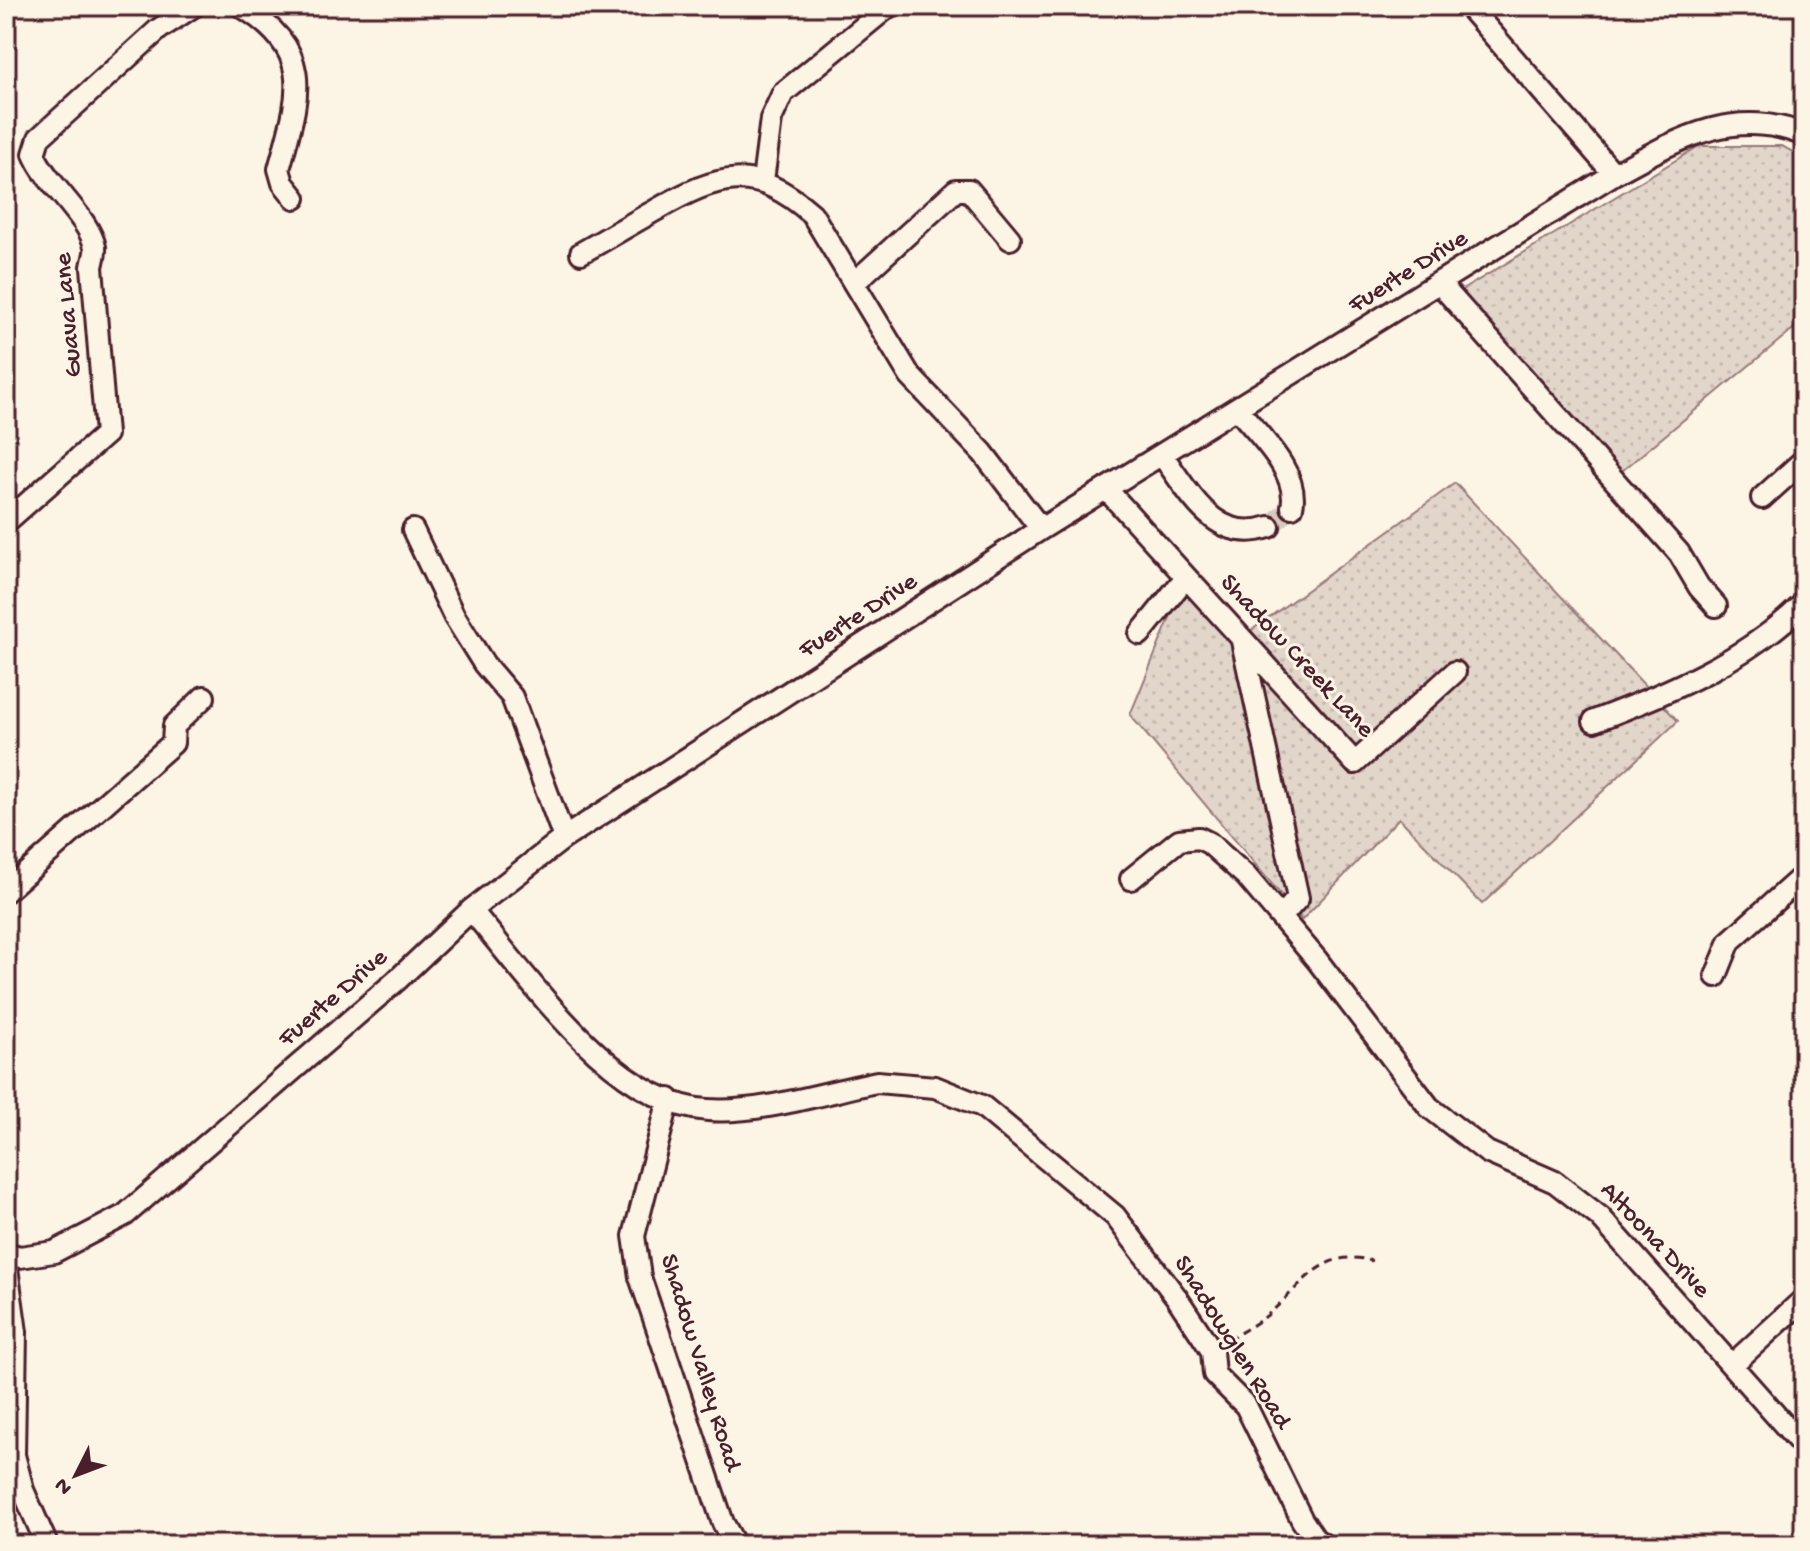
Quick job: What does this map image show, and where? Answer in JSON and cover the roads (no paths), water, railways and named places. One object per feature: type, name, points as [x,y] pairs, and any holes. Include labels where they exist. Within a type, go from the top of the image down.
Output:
[{"type":"street","name":"Guava Lane","points":[[6,522],[106,434],[92,267],[95,248],[76,214],[38,165],[34,154],[39,138],[159,29],[194,6]]},
{"type":"street","points":[[241,6],[261,18],[292,52],[298,83],[279,169],[283,183],[295,198]]},
{"type":"street","points":[[763,181],[771,119],[783,93],[889,6]]},
{"type":"street","points":[[1468,6],[1614,174]]},
{"type":"street","name":"Fuerte Drive","points":[[6,1253],[20,1257],[54,1252],[125,1215],[396,981],[471,910],[564,838],[1041,529],[1441,285],[1614,174],[1682,137],[1720,125],[1760,124],[1802,128]]},
{"type":"street","points":[[581,253],[698,185],[729,178],[763,181],[790,195],[812,214],[910,376],[983,453],[1041,529]]},
{"type":"street","points":[[854,283],[956,190],[969,190],[1010,239]]},
{"type":"street","points":[[1441,285],[1671,544],[1699,587],[1716,606]]},
{"type":"street","points":[[1237,408],[1290,478],[1295,493],[1292,507]]},
{"type":"street","points":[[1162,455],[1200,505],[1228,530],[1251,533],[1269,527]]},
{"type":"street","points":[[1762,498],[1804,460]]},
{"type":"street","name":"Shadow Creek Lane","points":[[1107,490],[1355,763],[1455,672]]},
{"type":"street","points":[[413,530],[454,616],[484,664],[512,697],[564,838]]},
{"type":"street","points":[[1140,634],[1186,577]]},
{"type":"street","points":[[1594,721],[1672,691],[1716,668],[1804,603]]},
{"type":"street","points":[[1241,637],[1298,898],[1281,917]]},
{"type":"street","points":[[6,891],[173,743],[174,726],[204,697]]},
{"type":"street","name":"Altoona Drive","points":[[1131,879],[1179,840],[1199,838],[1246,876],[1317,960],[1429,1107],[1487,1152],[1555,1182],[1600,1217],[1804,1447]]},
{"type":"street","points":[[1716,976],[1730,941],[1804,875]]},
{"type":"street","name":"Shadowglen Road","points":[[471,910],[608,1066],[637,1087],[706,1110],[740,1109],[877,1082],[897,1082],[935,1087],[968,1099],[995,1115],[1115,1216],[1177,1298],[1212,1351],[1214,1374],[1246,1406],[1302,1520],[1315,1539],[1324,1545]]},
{"type":"street","name":"Shadow Valley Road","points":[[669,1099],[634,1236],[636,1250],[640,1277],[723,1523],[735,1545]]},
{"type":"street","points":[[6,1261],[16,1332],[12,1381],[14,1455],[23,1490],[47,1545]]},
{"type":"street","points":[[1733,1364],[1804,1299]]},
{"type":"tunnel","points":[[1269,527],[1292,507]]}]
